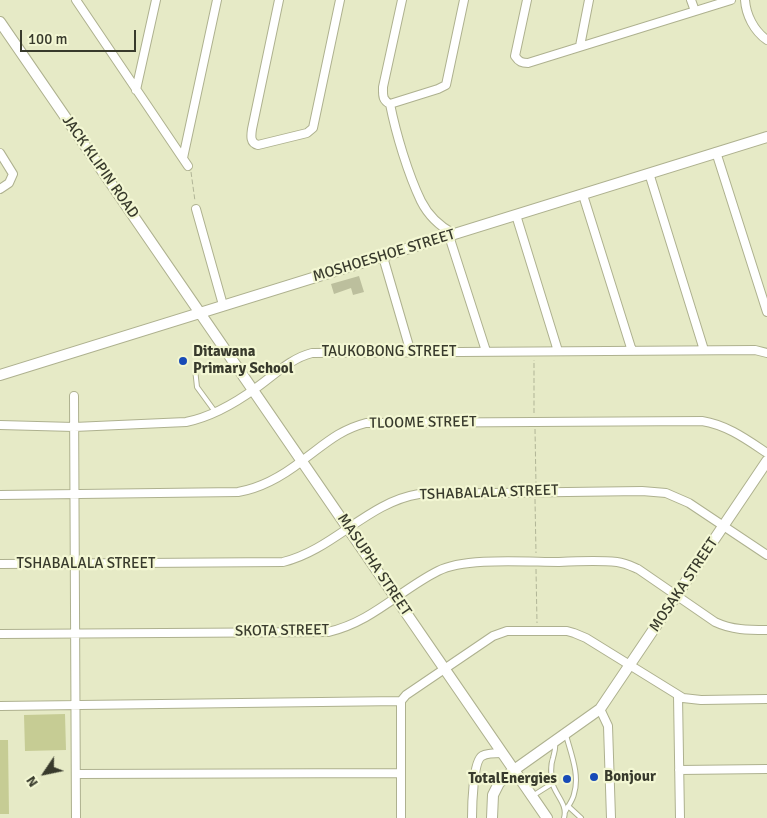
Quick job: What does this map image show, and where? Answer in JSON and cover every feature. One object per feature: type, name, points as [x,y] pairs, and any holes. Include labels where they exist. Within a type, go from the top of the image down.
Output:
[{"type":"street","points":[[76,0],[188,166]]},
{"type":"street","points":[[136,90],[156,0]]},
{"type":"street","points":[[183,158],[217,0]]},
{"type":"street","points":[[279,0],[252,129],[253,142],[258,145],[307,133],[313,128],[340,0]]},
{"type":"street","points":[[402,0],[383,88],[383,96],[390,104],[393,120],[421,201],[438,223],[452,235],[486,351]]},
{"type":"street","points":[[390,104],[446,85],[464,0]]},
{"type":"street","points":[[527,0],[516,47],[515,56],[520,62],[528,62],[731,0]]},
{"type":"street","points":[[580,46],[589,0]]},
{"type":"street","points":[[691,0],[695,11]]},
{"type":"street","points":[[746,0],[746,7],[751,21],[767,40]]},
{"type":"street","name":"JACK KLIPIN ROAD","points":[[0,22],[201,312]]},
{"type":"street","name":"MOSHOESHOE STREET","points":[[0,375],[767,137]]},
{"type":"street","points":[[716,152],[767,312]]},
{"type":"street","points":[[0,153],[13,174],[9,183],[0,189]]},
{"type":"street","points":[[649,173],[704,350]]},
{"type":"street","points":[[583,195],[632,351]]},
{"type":"street","points":[[196,209],[223,305]]},
{"type":"street","points":[[516,215],[558,351]]},
{"type":"street","points":[[383,257],[410,353]]},
{"type":"street","name":"MASUPHA STREET","points":[[201,312],[547,818]]},
{"type":"street","name":"TAUKOBONG STREET","points":[[0,425],[74,427],[186,422],[202,419],[216,413],[254,390],[293,361],[312,353],[755,350],[767,353]]},
{"type":"street","points":[[74,396],[76,818]]},
{"type":"street","name":"TLOOME STREET","points":[[0,495],[238,492],[251,490],[269,482],[302,461],[341,432],[366,423],[702,421],[730,430],[767,453]]},
{"type":"street","name":"MOSAKA STREET","points":[[492,818],[492,801],[495,789],[499,783],[600,708],[678,596],[767,461]]},
{"type":"street","name":"TSHABALALA STREET","points":[[0,564],[283,562],[306,554],[388,504],[405,496],[535,491],[642,491],[666,493],[689,503],[767,555]]},
{"type":"street","name":"SKOTA STREET","points":[[0,634],[181,632],[312,634],[328,632],[355,624],[430,575],[449,566],[511,562],[618,562],[638,569],[715,622],[741,630],[767,630]]},
{"type":"street","points":[[401,818],[401,701],[406,695],[493,636],[517,631],[567,631],[574,633],[629,665],[678,696],[701,700],[767,699]]},
{"type":"street","points":[[678,696],[680,818]]},
{"type":"street","points":[[0,706],[401,701]]},
{"type":"street","points":[[600,708],[608,726],[611,818]]},
{"type":"street","points":[[472,818],[474,783],[479,759],[484,755],[502,753]]},
{"type":"street","points":[[679,770],[767,769]]},
{"type":"street","points":[[76,774],[401,773]]},
{"type":"lane","points":[[195,369],[197,387],[216,413]]},
{"type":"lane","points":[[564,818],[574,794],[575,769],[566,733]]},
{"type":"lane","points":[[555,741],[556,748],[551,770],[553,783],[565,812]]},
{"type":"lane","points":[[532,797],[553,783]]},
{"type":"lane","points":[[568,806],[581,818]]},
{"type":"path","points":[[188,166],[191,172],[196,209]]},
{"type":"green space","points":[[65,714],[66,750],[25,751],[24,715]]},
{"type":"green space","points":[[0,740],[8,740],[9,814],[0,814]]},
{"type":"building","points":[[359,276],[364,292],[353,295],[351,288],[334,294],[331,284]]},
{"type":"place","name":"Ditawana Primary School","points":[[183,361]]},
{"type":"place","name":"Bonjour","points":[[594,777]]},
{"type":"place","name":"TotalEnergies","points":[[567,779]]}]
